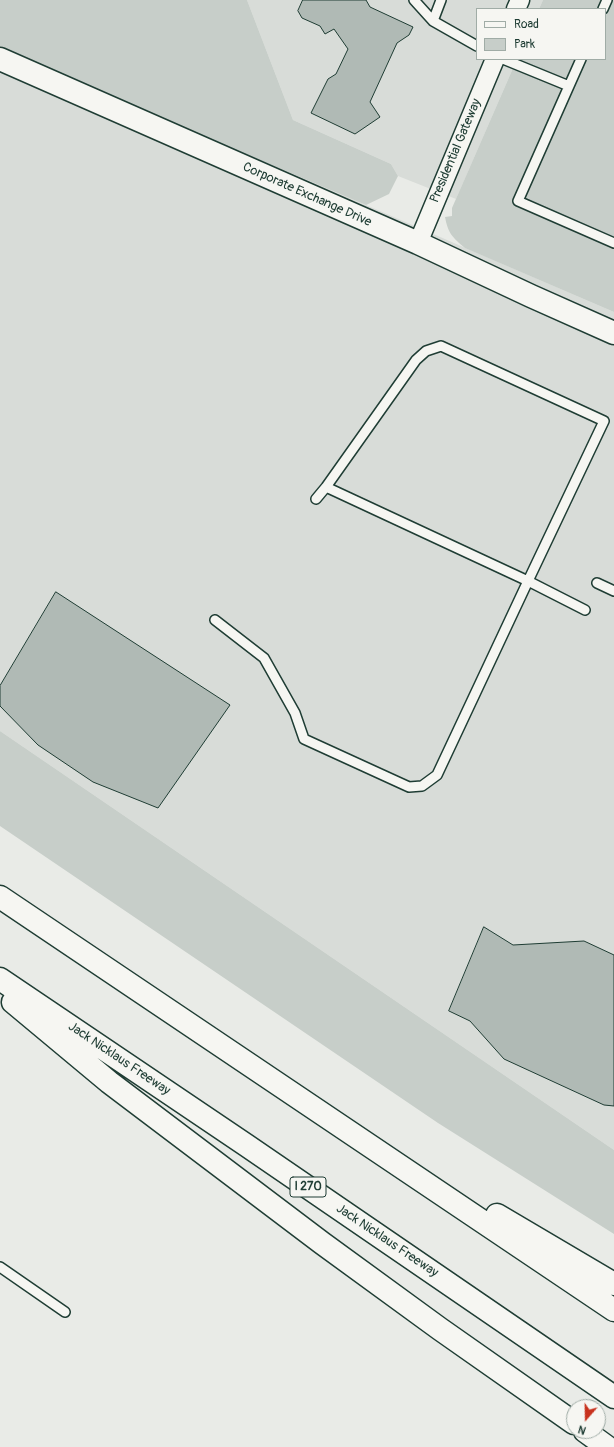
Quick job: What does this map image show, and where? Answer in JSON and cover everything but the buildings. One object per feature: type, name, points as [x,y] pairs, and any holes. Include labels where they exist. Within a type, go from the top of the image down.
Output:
[{"type":"main road","name":"Corporate Exchange Drive","points":[[0,59],[418,243],[530,296],[614,333]]},
{"type":"main road","points":[[0,897],[614,1310]]},
{"type":"main road","name":"Jack Nicklaus Freeway","points":[[0,979],[246,1145],[614,1397]]},
{"type":"main road","points":[[0,991],[109,1082],[322,1243],[440,1329],[566,1417]]},
{"type":"main road","points":[[309,1106],[614,1284]]},
{"type":"main road","points":[[596,1439],[608,1447]]},
{"type":"street","name":"Presidential Gateway","points":[[418,243],[495,60]]},
{"type":"lane","points":[[414,0],[433,21],[476,45]]},
{"type":"lane","points":[[433,21],[441,0]]},
{"type":"lane","points":[[505,60],[569,86]]},
{"type":"lane","points":[[581,60],[518,201],[614,243]]},
{"type":"lane","points":[[215,620],[264,658],[295,713],[304,740],[408,787],[422,786],[437,775],[604,421],[441,346],[426,352],[416,360],[316,499]]},
{"type":"lane","points":[[326,487],[528,581],[585,610]]},
{"type":"lane","points":[[597,584],[614,591]]},
{"type":"lane","points":[[0,1267],[65,1312]]},
{"type":"shaded area","points":[[247,0],[543,0],[539,8],[476,8],[476,60],[517,60],[456,199],[398,176],[391,164],[293,120]]},
{"type":"shaded area","points":[[0,50],[614,312],[614,1150],[0,731]]},
{"type":"green space","points":[[0,0],[247,0],[293,120],[391,164],[398,176],[389,194],[366,205],[0,50]]},
{"type":"green space","points":[[543,0],[614,0],[614,312],[465,248],[451,234],[446,222],[445,217],[452,216],[452,208],[517,60],[606,60],[606,8],[539,8]]},
{"type":"green space","points":[[0,731],[614,1150],[614,1234],[438,1123],[0,826]]}]
